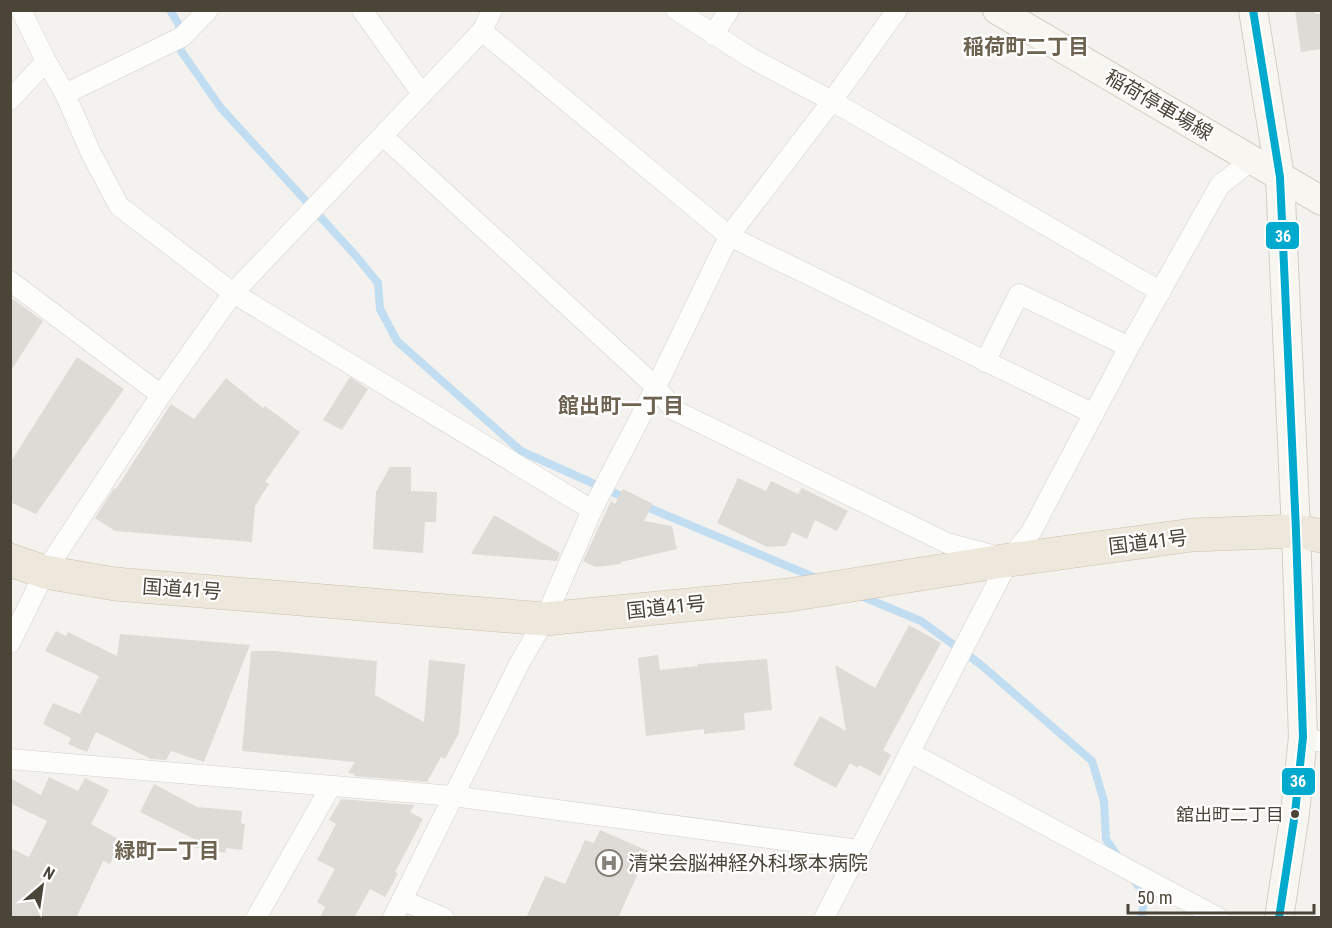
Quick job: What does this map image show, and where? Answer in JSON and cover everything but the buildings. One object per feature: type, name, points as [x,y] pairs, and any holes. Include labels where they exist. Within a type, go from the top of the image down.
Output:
[{"type":"highway","name":"国道41号","points":[[10,560],[45,572],[115,584],[545,619],[789,595],[1009,560],[1192,535],[1309,533]]},
{"type":"street","points":[[21,10],[119,206],[233,293],[592,510]]},
{"type":"street","points":[[65,94],[182,37],[208,10]]},
{"type":"street","points":[[362,10],[422,94]]},
{"type":"street","points":[[10,643],[45,572],[161,395],[233,293],[482,31],[492,10]]},
{"type":"street","points":[[676,10],[751,58],[832,101],[1161,292]]},
{"type":"street","points":[[712,35],[729,10]]},
{"type":"street","points":[[444,918],[397,909],[519,664],[545,619],[592,510],[656,387],[729,236],[832,101],[897,10]]},
{"type":"street","name":"稲荷停車場線","points":[[997,10],[1322,201]]},
{"type":"street","points":[[1253,10],[1280,177],[1309,533],[1312,740],[1294,813],[1280,918]]},
{"type":"street","points":[[482,31],[729,236],[1094,414]]},
{"type":"street","points":[[10,100],[46,61]]},
{"type":"street","points":[[383,136],[656,387],[674,410],[947,543],[1009,560]]},
{"type":"street","points":[[826,917],[858,850],[1009,560],[1031,532],[1129,348],[1220,185],[1252,160]]},
{"type":"street","points":[[10,281],[161,395]]},
{"type":"street","points":[[985,362],[1019,294],[1129,348]]},
{"type":"street","points":[[909,752],[1219,918]]},
{"type":"street","points":[[10,759],[453,796],[858,850]]},
{"type":"street","points":[[256,918],[331,786]]},
{"type":"waterway","points":[[170,10],[179,25],[181,51],[221,108],[378,283],[380,309],[397,341],[521,451],[628,499]]},
{"type":"waterway","points":[[642,505],[816,578]]},
{"type":"waterway","points":[[861,596],[921,621],[980,664],[1092,761],[1104,801],[1106,839],[1119,858]]},
{"type":"waterway","points":[[1133,878],[1145,896],[1141,918]]},
{"type":"transit line","name":"36","points":[[1253,10],[1280,177],[1303,737],[1295,813],[1279,918]]},
{"type":"place","name":"舘出町二丁目","points":[[1295,814]]},
{"type":"place","name":"清栄会脳神経外科塚本病院","points":[[609,863]]},
{"type":"district","name":"稲荷町二丁目","points":[[1026,47]]},
{"type":"district","name":"館出町一丁目","points":[[621,406]]},
{"type":"district","name":"緑町一丁目","points":[[167,851]]}]
